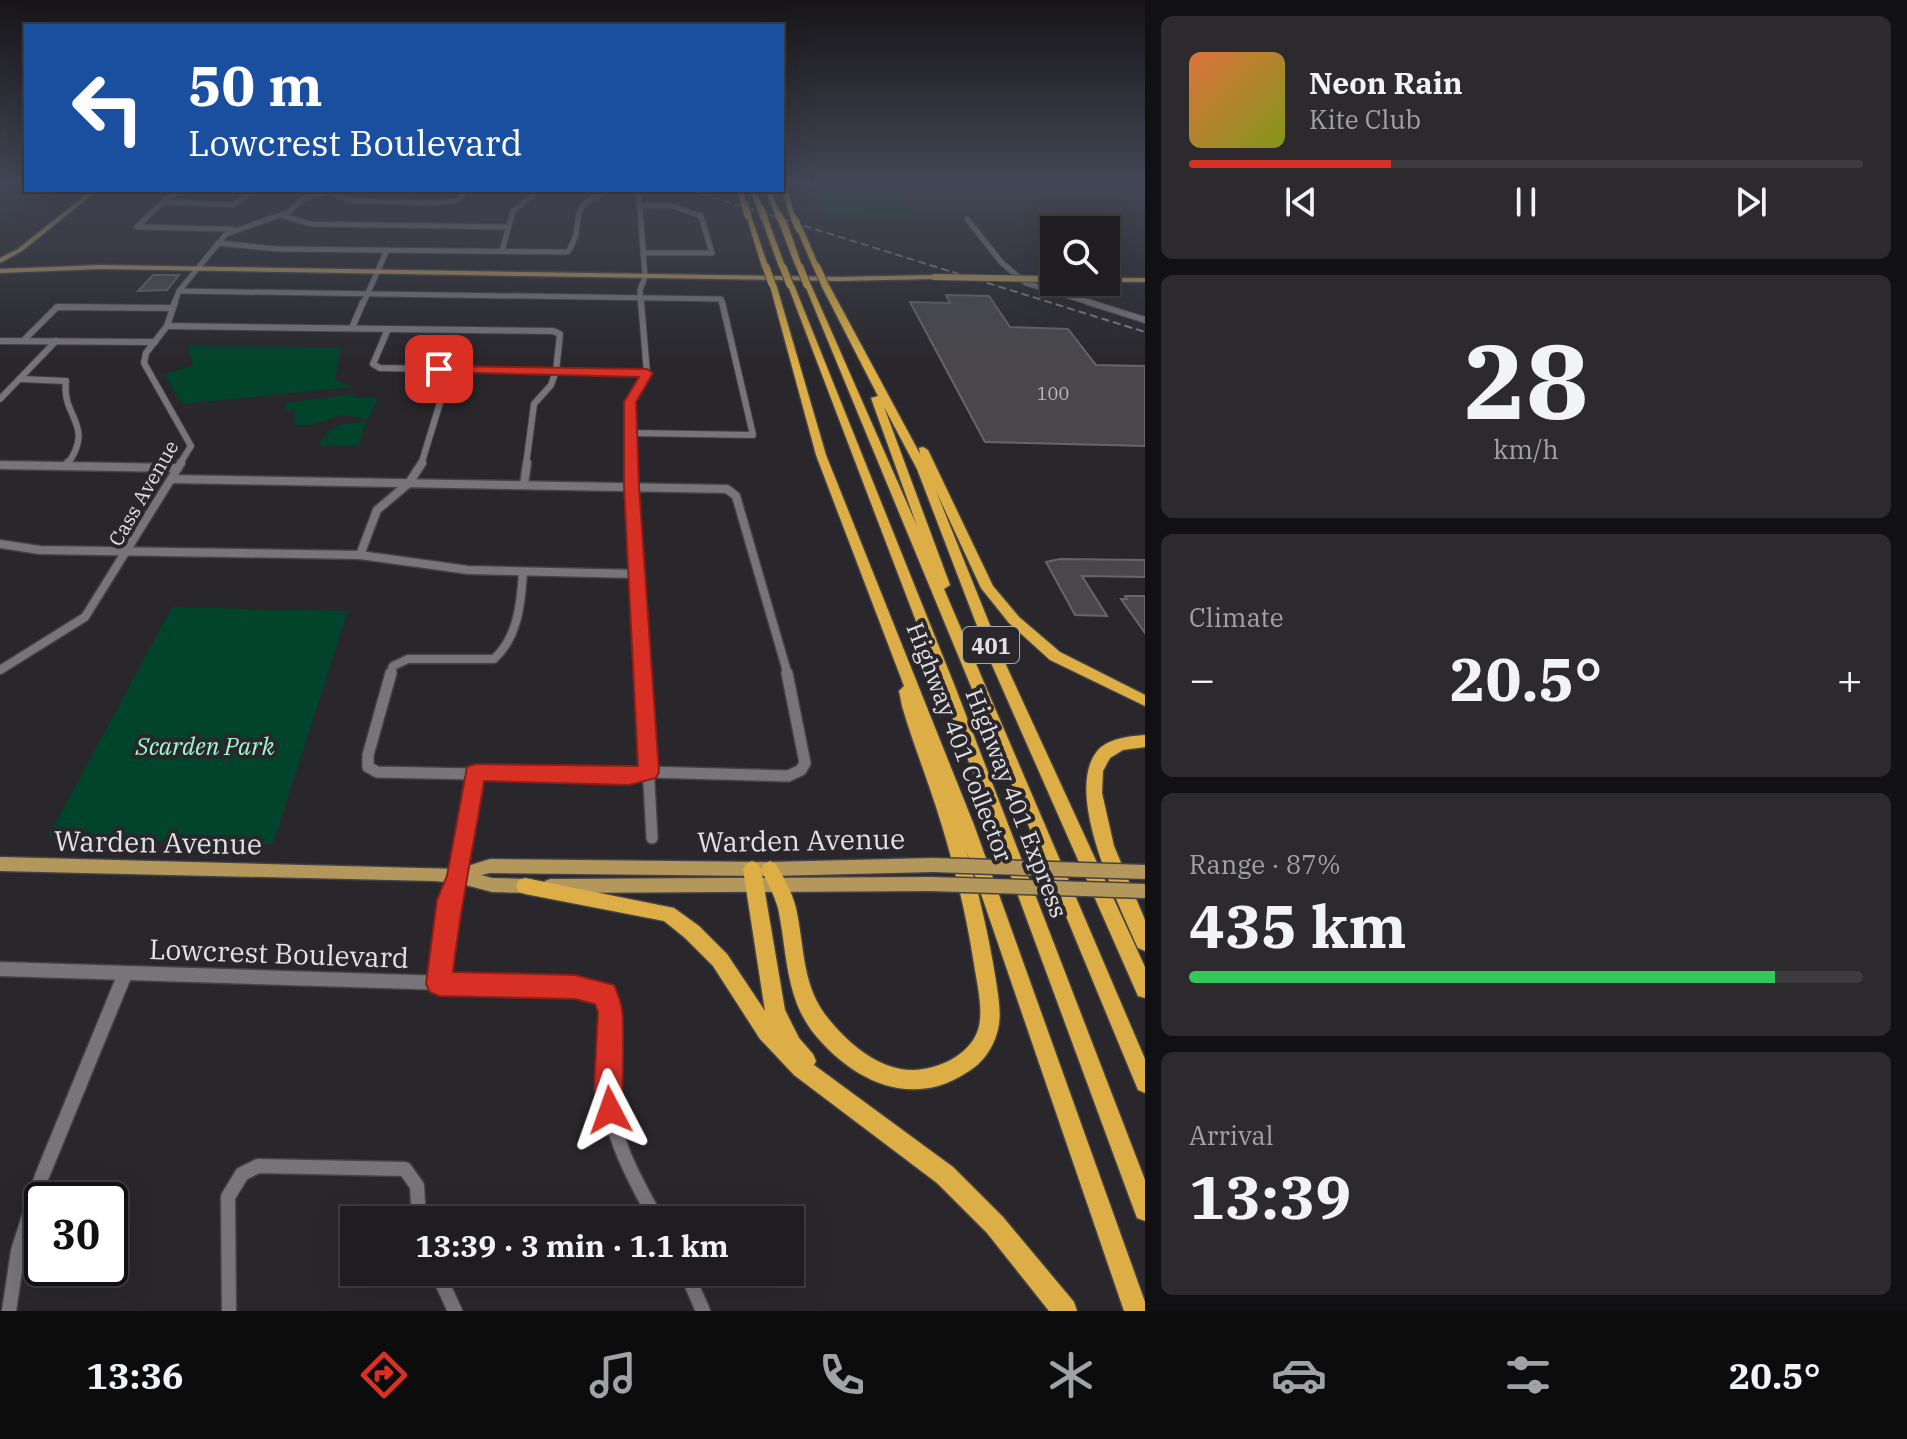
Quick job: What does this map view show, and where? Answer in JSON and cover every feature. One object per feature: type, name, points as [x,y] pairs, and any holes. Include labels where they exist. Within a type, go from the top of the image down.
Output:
[{"type":"highway","name":"Highway 401 Collector","points":[[757,242],[821,455],[966,825],[1136,1311]]},
{"type":"highway","name":"Highway 401 Express","points":[[774,242],[953,699],[1145,1210]]},
{"type":"highway","name":"Highway 401 Express","points":[[790,242],[920,552],[970,661],[1145,1083]]},
{"type":"highway","name":"401","points":[[805,242],[922,469],[999,665],[1145,989]]},
{"type":"highway","points":[[836,301],[895,443],[970,661]]},
{"type":"highway","points":[[836,301],[901,407],[987,588],[1014,620],[1055,656],[1145,701]]},
{"type":"highway","points":[[759,874],[781,884],[788,905],[801,986],[817,1021],[847,1051],[883,1076],[900,1080],[924,1080],[948,1074],[967,1062],[987,1033],[989,998],[982,954],[967,883],[912,715],[893,636]]},
{"type":"highway","points":[[1145,741],[1124,743],[1104,754],[1095,772],[1093,793],[1096,816],[1111,860],[1145,942]]},
{"type":"highway","points":[[759,874],[775,1012],[792,1045],[828,1089]]},
{"type":"highway","points":[[525,886],[668,914],[692,932],[720,960],[767,1032],[801,1068],[945,1175],[995,1225],[1065,1311]]},
{"type":"main road","points":[[1,267],[21,253],[20,250],[30,242]]},
{"type":"main road","points":[[1,267],[1040,279]]},
{"type":"main road","points":[[1120,280],[1145,280]]},
{"type":"main road","name":"Warden Avenue","points":[[0,864],[458,876],[492,885],[525,886],[933,865],[1145,872]]},
{"type":"main road","name":"Warden Avenue","points":[[458,876],[490,866],[759,874]]},
{"type":"main road","name":"Warden Avenue","points":[[781,884],[930,884],[1145,891]]},
{"type":"street","points":[[502,251],[504,242]]},
{"type":"street","points":[[0,341],[155,342],[167,326],[179,291],[218,243],[277,249],[570,251],[571,242]]},
{"type":"street","points":[[642,242],[645,273],[640,297],[647,373],[630,402],[652,838]]},
{"type":"street","points":[[643,253],[712,253],[709,242]]},
{"type":"street","points":[[985,242],[1002,263],[1026,283],[1145,320]]},
{"type":"street","points":[[352,328],[387,250]]},
{"type":"street","points":[[179,291],[714,297],[722,301],[720,308],[747,420],[753,433],[739,436],[631,433]]},
{"type":"street","points":[[23,341],[57,307],[171,308]]},
{"type":"street","points":[[167,326],[553,331],[560,334],[556,371],[551,385],[534,404],[524,485]]},
{"type":"street","points":[[388,329],[374,366],[647,373]]},
{"type":"street","points":[[0,399],[56,341]]},
{"type":"street","name":"Cass Avenue","points":[[0,670],[85,617],[129,551],[191,442],[144,363],[146,353],[155,342]]},
{"type":"street","points":[[360,555],[377,510],[409,483],[425,459],[450,370]]},
{"type":"street","points":[[20,379],[66,381],[64,395],[80,430],[76,452],[66,466]]},
{"type":"street","points":[[0,465],[178,468]]},
{"type":"street","points":[[172,479],[727,489],[736,496],[785,662],[805,763],[801,770],[788,776],[648,772],[629,777],[377,772],[368,767],[368,755],[393,666],[408,659],[494,659],[501,654],[519,609],[523,572]]},
{"type":"street","points":[[0,544],[40,550],[360,555],[468,570],[638,574]]},
{"type":"street","points":[[439,984],[449,900],[458,876],[475,773]]},
{"type":"street","name":"Lowcrest Boulevard","points":[[0,969],[575,987],[605,994],[610,1012],[607,1089],[610,1110],[628,1165],[650,1206]]},
{"type":"street","points":[[9,1311],[18,1251],[42,1176],[125,974]]},
{"type":"street","points":[[229,1311],[228,1197],[242,1174],[258,1166],[405,1169],[413,1175],[419,1191],[419,1206]]},
{"type":"street","points":[[443,1286],[455,1311]]},
{"type":"street","points":[[692,1286],[703,1311]]},
{"type":"green space","points":[[188,346],[341,347],[335,380],[353,387],[182,404],[164,374],[193,366]]},
{"type":"green space","points":[[353,394],[353,398],[378,398],[368,419],[342,415],[312,425],[295,425],[294,410],[285,411],[285,403]]},
{"type":"green space","points":[[366,422],[359,446],[319,445],[338,426]]},
{"type":"green space","name":"Scarden Park","points":[[172,607],[348,611],[273,844],[48,837]]},
{"type":"building","points":[[153,275],[179,275],[167,290],[138,291]]},
{"type":"building","points":[[946,295],[989,296],[1010,327],[1068,329],[1096,365],[1145,366],[1145,446],[985,442],[910,302],[950,303]]},
{"type":"building","points":[[1060,559],[1145,560],[1145,577],[1082,576],[1107,616],[1075,615],[1046,562]]},
{"type":"building","points":[[1125,596],[1145,596],[1145,633],[1121,599],[1127,599]]},
{"type":"railway","points":[[857,242],[1145,332]]},
{"type":"route","points":[[439,369],[647,373],[630,402],[648,772],[629,777],[475,773],[458,876],[449,900],[439,984],[575,987],[605,994],[610,1003],[607,1089],[610,1110]]}]
